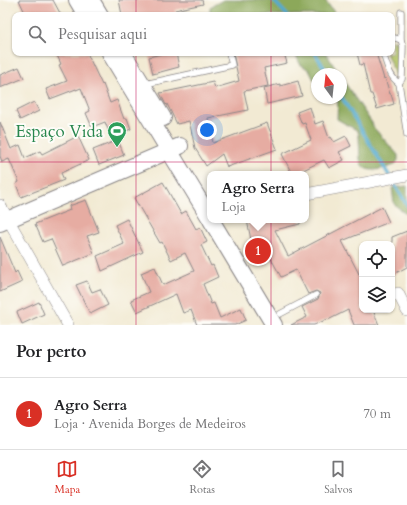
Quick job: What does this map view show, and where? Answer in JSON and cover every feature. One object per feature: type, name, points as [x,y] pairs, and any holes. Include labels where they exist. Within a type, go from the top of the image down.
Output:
[{"type":"main road","points":[[77,0],[84,12]]},
{"type":"main road","points":[[91,0],[98,12]]},
{"type":"main road","points":[[112,56],[175,149],[207,193]]},
{"type":"main road","points":[[125,56],[142,85],[207,211]]},
{"type":"main road","points":[[4,221],[175,149]]},
{"type":"main road","points":[[214,223],[280,321]]},
{"type":"main road","points":[[226,223],[280,321]]},
{"type":"street","points":[[309,193],[407,175]]},
{"type":"street","points":[[0,205],[4,221],[68,325]]},
{"type":"street","points":[[395,294],[398,293],[407,311]]},
{"type":"lane","points":[[401,12],[401,40],[403,46],[402,79],[399,83],[407,135]]},
{"type":"lane","points":[[395,38],[401,40]]},
{"type":"lane","points":[[142,85],[232,65],[230,56]]},
{"type":"lane","points":[[384,56],[395,81],[399,83]]},
{"type":"lane","points":[[280,321],[316,295]]},
{"type":"green space","points":[[223,0],[325,0],[334,12],[210,12],[210,7]]},
{"type":"green space","points":[[395,42],[398,43],[400,52],[399,76],[395,74],[387,56],[395,56]]},
{"type":"green space","points":[[296,56],[328,56],[335,68],[311,68],[311,74],[309,70],[300,64]]},
{"type":"green space","points":[[347,86],[374,128],[398,155],[398,160],[395,165],[374,170],[365,168],[360,159],[358,131],[337,119],[338,104],[347,104]]},
{"type":"green space","points":[[407,186],[407,215],[394,204],[392,188]]},
{"type":"building","points":[[19,0],[53,0],[59,12],[25,12]]},
{"type":"building","points":[[119,0],[202,0],[203,4],[175,10],[175,12],[121,12]]},
{"type":"building","points":[[57,56],[88,56],[102,85],[103,84],[110,103],[117,100],[124,119],[127,118],[131,129],[111,137],[105,122],[92,127],[86,113],[90,111],[81,88],[50,99],[46,89],[67,81],[59,65],[61,64]]},
{"type":"building","points":[[177,56],[179,67],[153,74],[149,57]]},
{"type":"building","points":[[234,56],[285,56],[287,63],[264,68],[268,86],[244,91],[248,110],[208,118],[213,143],[267,123],[277,149],[227,167],[222,154],[206,166],[195,148],[189,121],[177,124],[160,93],[213,82],[215,88],[239,81]]},
{"type":"building","points":[[358,56],[377,56],[394,104],[377,109],[372,94],[370,94],[363,64],[360,65]]},
{"type":"building","points":[[19,67],[24,78],[0,88],[0,75]]},
{"type":"building","points":[[298,81],[302,96],[267,104],[264,88],[280,84],[280,86]]},
{"type":"building","points":[[34,102],[39,111],[20,120],[16,111]]},
{"type":"building","points":[[310,107],[315,124],[323,121],[329,138],[331,137],[334,142],[346,136],[351,146],[339,152],[344,160],[329,168],[324,160],[301,171],[290,171],[282,154],[311,140],[305,123],[302,124],[297,112]]},
{"type":"building","points":[[0,122],[11,149],[20,145],[25,158],[40,151],[42,154],[78,136],[89,160],[61,173],[64,180],[21,197],[16,184],[19,182],[9,159],[2,162],[0,156]]},
{"type":"building","points":[[118,140],[124,155],[99,165],[93,150]]},
{"type":"building","points":[[163,182],[181,214],[186,211],[196,229],[200,227],[207,242],[201,245],[211,266],[213,265],[218,277],[203,284],[211,304],[214,303],[220,318],[241,308],[246,320],[235,325],[197,325],[191,310],[183,313],[176,294],[137,312],[131,300],[149,292],[141,273],[155,267],[163,285],[194,271],[185,253],[171,260],[162,242],[160,243],[134,198]]},
{"type":"building","points":[[86,200],[99,232],[87,236],[94,253],[63,266],[51,239],[43,242],[35,224],[70,210],[69,206]]},
{"type":"building","points":[[382,207],[389,222],[342,241],[359,274],[359,313],[374,313],[379,325],[354,325],[348,310],[314,325],[291,325],[307,317],[302,307],[318,299],[320,293],[316,291],[308,294],[296,270],[281,277],[268,253],[259,258],[252,245],[248,223],[300,223],[275,230],[288,256]]},
{"type":"building","points":[[127,219],[143,252],[102,271],[97,256],[124,244],[115,225]]},
{"type":"building","points":[[407,231],[407,267],[395,273],[395,241],[392,241],[392,237]]},
{"type":"building","points":[[0,237],[15,273],[17,271],[22,282],[0,292]]},
{"type":"building","points":[[87,281],[92,292],[100,289],[108,305],[90,314],[76,285]]},
{"type":"building","points":[[39,302],[44,314],[22,324],[17,312]]},
{"type":"waterway","points":[[273,0],[284,12]]},
{"type":"waterway","points":[[317,56],[324,68]]},
{"type":"waterway","points":[[346,104],[407,205]]},
{"type":"place","name":"Espaço Vida","points":[[117,148]]},
{"type":"place","name":"Agro Serra","points":[[258,251]]}]
